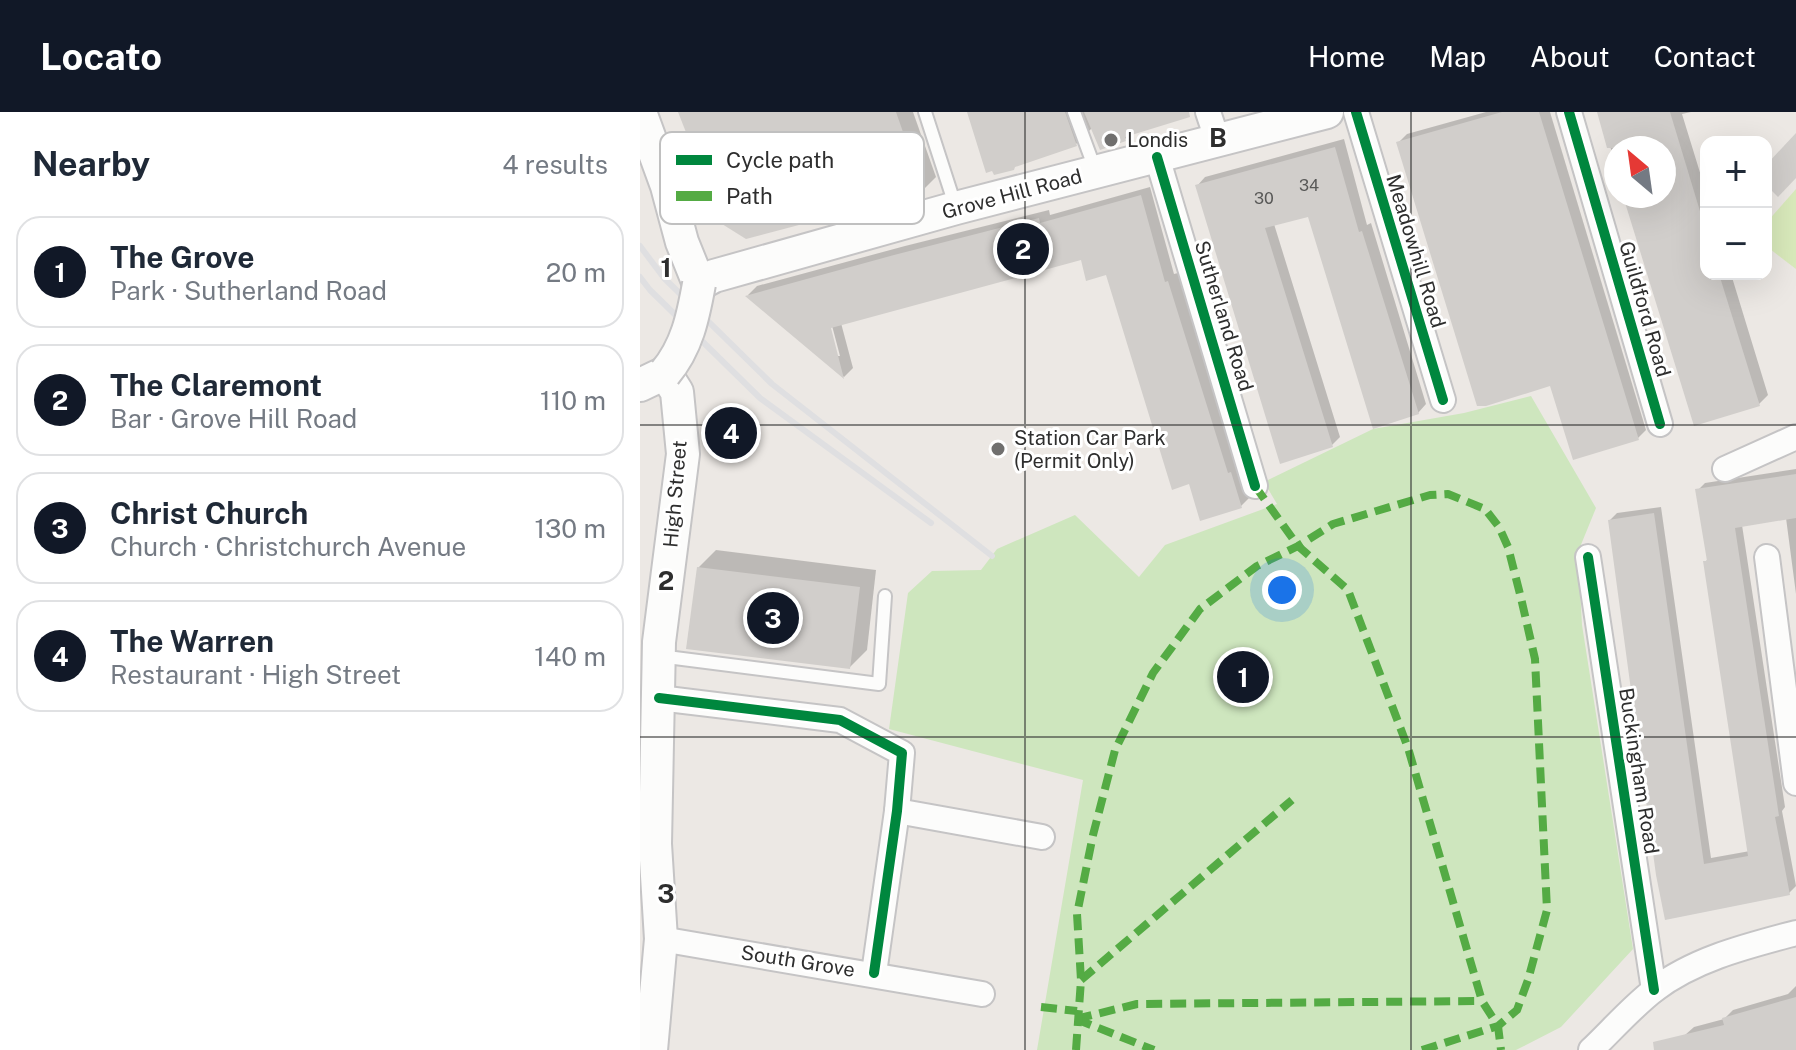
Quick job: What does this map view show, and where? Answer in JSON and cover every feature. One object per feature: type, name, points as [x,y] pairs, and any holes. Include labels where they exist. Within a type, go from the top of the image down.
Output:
[{"type":"main road","points":[[640,112],[660,167]]},
{"type":"main road","name":"Grove Hill Road","points":[[924,217],[1157,157],[1213,127],[1327,112]]},
{"type":"main road","points":[[653,379],[680,355],[693,316],[699,284],[677,224]]},
{"type":"main road","name":"Grove Hill Road","points":[[699,284],[714,276],[899,224]]},
{"type":"main road","name":"High Street","points":[[651,1050],[661,939],[655,844],[659,656],[683,454],[677,392],[653,379]]},
{"type":"street","name":"Meadowhill Road","points":[[1356,112],[1443,400]]},
{"type":"street","name":"Guildford Road","points":[[1569,112],[1660,424]]},
{"type":"street","name":"Sutherland Road","points":[[1157,157],[1255,486]]},
{"type":"street","points":[[1725,469],[1796,437]]},
{"type":"street","name":"Buckingham Road","points":[[1588,557],[1654,990]]},
{"type":"street","points":[[1767,557],[1796,783]]},
{"type":"street","points":[[659,698],[840,720],[902,753],[874,973]]},
{"type":"street","points":[[897,811],[1042,837]]},
{"type":"street","points":[[1591,1050],[1654,990],[1694,967],[1732,950],[1796,933]]},
{"type":"street","name":"South Grove","points":[[661,939],[874,973],[982,994]]},
{"type":"lane","points":[[925,112],[956,208]]},
{"type":"lane","points":[[1074,112],[1096,171]]},
{"type":"lane","points":[[659,656],[879,684],[885,596]]},
{"type":"green space","points":[[1796,189],[1796,269],[1772,251],[1772,216]]},
{"type":"green space","points":[[1531,396],[1596,508],[1578,552],[1582,625],[1633,949],[1561,1027],[1516,1050],[1037,1050],[1083,780],[889,729],[908,593],[932,571],[981,570],[997,549],[1075,515],[1139,577],[1165,545],[1277,504],[1264,482],[1373,429],[1464,413]]},
{"type":"building","points":[[678,112],[896,112],[903,132],[686,132]]},
{"type":"building","points":[[967,112],[1065,112],[1077,146],[1015,167],[1014,170],[994,175],[992,171],[986,173]]},
{"type":"building","points":[[1084,112],[1189,112],[1190,117],[1125,137],[1126,141],[1100,150]]},
{"type":"building","points":[[1502,112],[1539,112],[1639,440],[1573,460],[1550,386],[1477,406],[1396,142]]},
{"type":"building","points":[[1597,112],[1670,112],[1700,211],[1700,280],[1721,280],[1760,406],[1694,426],[1627,208],[1676,208],[1676,136],[1604,137]]},
{"type":"building","points":[[1796,133],[1796,178],[1778,197],[1772,191],[1772,159]]},
{"type":"building","points":[[1335,147],[1359,232],[1362,231],[1419,414],[1373,429],[1308,217],[1265,228],[1333,447],[1280,464],[1195,185]]},
{"type":"building","points":[[1141,195],[1165,282],[1168,281],[1228,473],[1231,472],[1242,508],[1200,521],[1189,484],[1172,490],[1106,275],[1086,281],[1081,260],[831,328],[844,379],[745,296],[1039,218],[1040,223]]},
{"type":"building","points":[[722,224],[803,224],[746,239]]},
{"type":"building","points":[[1796,474],[1796,518],[1735,528],[1779,816],[1775,817],[1790,895],[1665,920],[1656,875],[1608,520],[1654,513],[1704,864],[1748,856],[1695,489]]},
{"type":"building","points":[[697,567],[860,587],[850,669],[686,649]]},
{"type":"building","points":[[1796,997],[1796,1050],[1654,1050],[1653,1042],[1724,1025],[1722,1018]]},
{"type":"railway","points":[[640,246],[664,278],[772,384],[992,556]]},
{"type":"railway","points":[[640,277],[760,398],[931,523]]},
{"type":"marked path","points":[[1255,486],[1298,546],[1348,590],[1408,748],[1482,1001],[1498,1026],[1501,1050]]},
{"type":"marked path","points":[[1076,1050],[1081,980],[1077,914],[1093,835],[1115,750],[1153,673],[1200,609],[1257,566],[1333,524],[1430,495],[1448,494],[1485,509],[1499,527],[1508,547],[1521,598],[1535,659],[1547,910],[1517,1010],[1498,1026],[1422,1050]]},
{"type":"marked path","points":[[1081,980],[1292,800]]},
{"type":"marked path","points":[[1076,1019],[1137,1004],[1482,1001]]},
{"type":"marked path","points":[[1041,1007],[1077,1011]]},
{"type":"marked path","points":[[1076,1019],[1154,1050]]},
{"type":"cycle path","points":[[1356,112],[1443,400]]},
{"type":"cycle path","points":[[1569,112],[1660,424]]},
{"type":"cycle path","points":[[1157,157],[1255,486]]},
{"type":"cycle path","points":[[1588,557],[1654,990]]},
{"type":"cycle path","points":[[659,698],[840,720],[902,753],[874,973]]},
{"type":"place","name":"Londis","points":[[1111,140]]},
{"type":"place","name":"The Claremont","points":[[1023,249]]},
{"type":"place","name":"The Warren","points":[[731,433]]},
{"type":"place","name":"Station Car Park (Permit Only)","points":[[998,449]]},
{"type":"place","name":"Christ Church","points":[[773,618]]},
{"type":"place","name":"The Grove","points":[[1243,677]]}]
